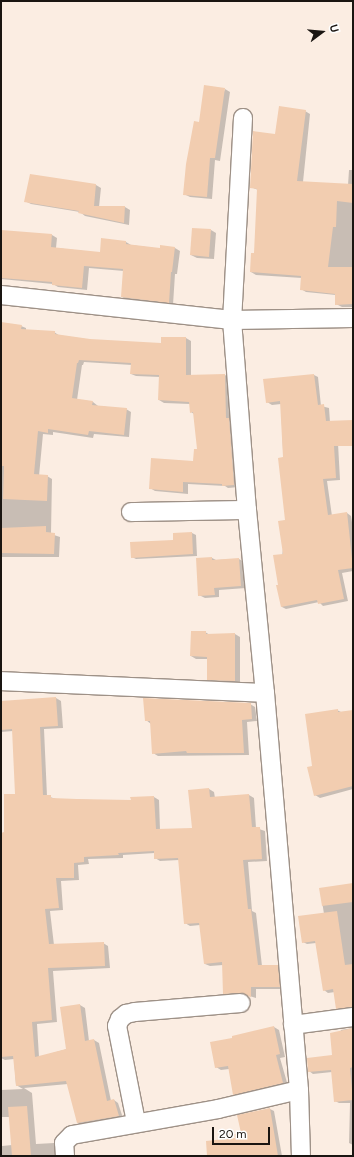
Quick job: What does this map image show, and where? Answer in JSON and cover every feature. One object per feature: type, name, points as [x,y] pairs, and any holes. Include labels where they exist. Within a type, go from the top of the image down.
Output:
[{"type":"street","points":[[242,118],[232,320],[247,510],[265,693],[299,1090],[301,1156]]},
{"type":"street","points":[[1,295],[232,320],[353,318]]},
{"type":"street","points":[[131,512],[247,510]]},
{"type":"street","points":[[1,681],[265,693]]},
{"type":"street","points":[[136,1122],[118,1026],[120,1019],[126,1014],[135,1012],[241,1004]]},
{"type":"street","points":[[293,1025],[353,1017]]},
{"type":"street","points":[[65,1156],[64,1143],[72,1135],[136,1122],[218,1109],[299,1090]]},
{"type":"building","points":[[204,85],[225,88],[215,158],[210,158],[207,197],[183,195],[186,164],[194,121],[199,122]]},
{"type":"building","points":[[279,106],[306,110],[297,181],[353,184],[353,203],[337,201],[336,227],[333,227],[328,267],[353,267],[353,304],[335,305],[335,294],[300,290],[301,276],[250,272],[251,253],[254,253],[257,189],[250,188],[253,131],[275,134]]},
{"type":"building","points":[[30,174],[96,184],[94,206],[125,206],[124,223],[78,213],[79,211],[24,202]]},
{"type":"building","points":[[192,228],[211,229],[209,257],[190,255]]},
{"type":"building","points":[[1,230],[52,234],[51,247],[100,252],[101,238],[126,241],[126,244],[160,248],[160,245],[175,247],[171,272],[169,303],[121,297],[123,269],[84,266],[82,288],[52,285],[52,282],[1,278]]},
{"type":"building","points":[[1,322],[22,325],[21,329],[55,331],[55,334],[90,339],[161,343],[161,337],[186,337],[186,375],[225,374],[226,418],[229,418],[234,485],[222,486],[222,484],[183,482],[183,492],[149,489],[151,458],[193,461],[194,449],[197,449],[193,412],[190,413],[189,402],[158,400],[159,375],[130,374],[131,363],[79,360],[77,363],[72,398],[93,401],[92,405],[127,408],[124,435],[89,431],[88,435],[48,429],[48,433],[38,431],[34,474],[48,475],[47,501],[3,499],[4,466],[1,466]]},
{"type":"building","points":[[314,374],[318,405],[324,404],[326,421],[353,420],[353,446],[334,446],[336,478],[323,479],[328,515],[347,512],[353,568],[338,570],[344,599],[318,604],[317,600],[281,607],[276,585],[278,585],[273,555],[283,554],[278,521],[285,520],[278,458],[283,457],[280,401],[266,403],[263,379]]},
{"type":"building","points":[[46,526],[46,532],[55,533],[54,554],[1,553],[1,528]]},
{"type":"building","points":[[192,532],[193,554],[131,558],[130,542],[173,540],[173,533]]},
{"type":"building","points":[[212,557],[212,560],[239,558],[241,586],[214,588],[215,595],[198,596],[196,558]]},
{"type":"building","points":[[191,631],[206,631],[206,634],[235,633],[235,681],[207,680],[207,657],[190,656]]},
{"type":"building","points":[[56,697],[58,726],[40,727],[43,795],[51,795],[51,798],[131,800],[130,797],[154,796],[156,829],[192,828],[188,790],[209,788],[210,797],[249,794],[252,827],[260,827],[262,859],[243,860],[248,909],[251,909],[258,965],[278,965],[280,987],[251,987],[251,997],[240,993],[223,994],[222,962],[204,964],[199,923],[184,924],[178,858],[154,859],[154,851],[84,857],[84,862],[74,863],[74,878],[56,878],[59,908],[45,909],[49,944],[104,942],[105,966],[48,968],[52,1020],[32,1022],[35,1057],[66,1049],[60,1007],[80,1004],[85,1041],[94,1039],[107,1101],[114,1099],[119,1116],[77,1123],[66,1081],[16,1086],[13,1056],[1,1057],[1,833],[4,832],[4,794],[15,794],[12,729],[1,730],[1,701]]},
{"type":"building","points":[[143,698],[251,703],[252,719],[242,720],[244,753],[187,753],[186,751],[152,754],[150,721],[145,721]]},
{"type":"building","points":[[338,709],[338,712],[353,710],[353,786],[314,796],[307,767],[312,766],[305,714]]},
{"type":"building","points":[[353,883],[353,902],[322,906],[319,888]]},
{"type":"building","points":[[337,911],[345,965],[353,964],[353,1007],[336,1009],[333,989],[323,991],[315,941],[302,943],[298,916]]},
{"type":"building","points":[[274,1026],[280,1054],[276,1055],[283,1083],[233,1095],[228,1066],[215,1068],[210,1042],[232,1038],[232,1036]]},
{"type":"building","points":[[353,1028],[353,1067],[350,1068],[353,1100],[334,1102],[331,1070],[308,1072],[307,1058],[332,1055],[330,1033]]},
{"type":"building","points":[[27,1106],[31,1156],[12,1156],[8,1107]]},
{"type":"building","points":[[270,1108],[278,1156],[207,1156],[206,1141],[235,1138],[234,1134],[241,1133],[237,1115]]}]
